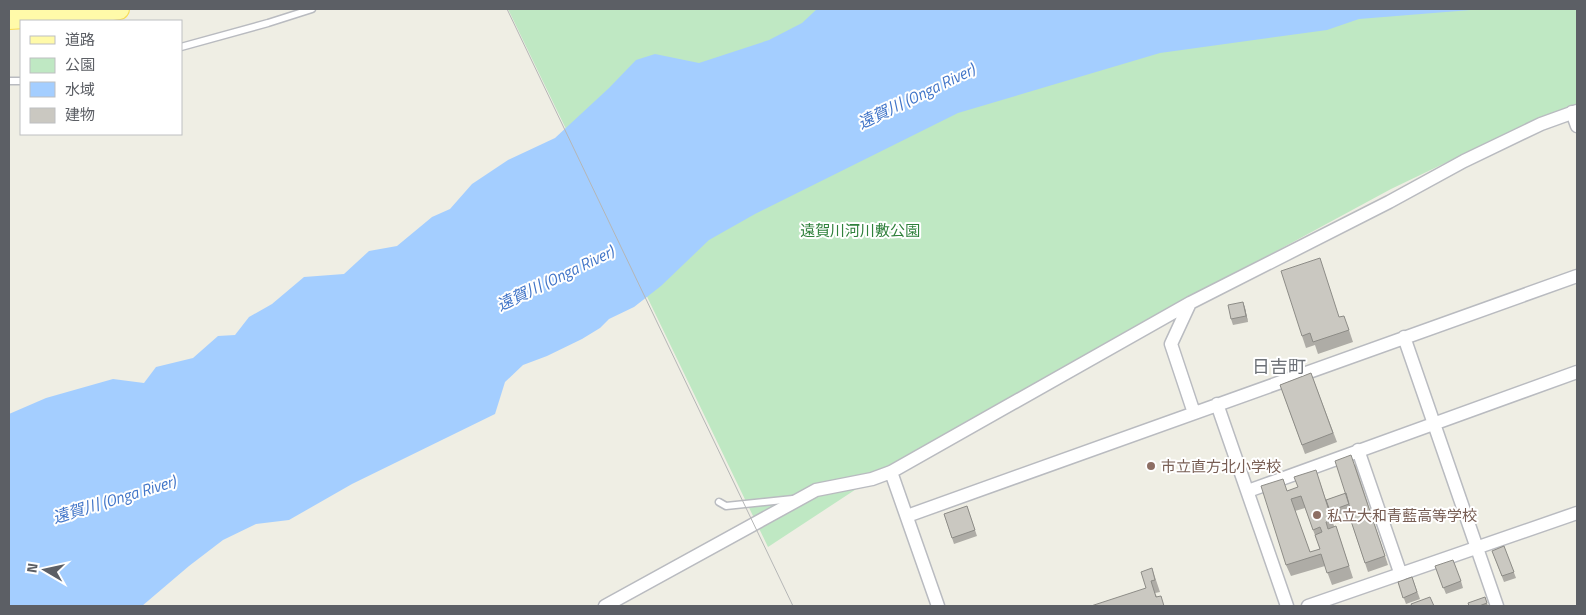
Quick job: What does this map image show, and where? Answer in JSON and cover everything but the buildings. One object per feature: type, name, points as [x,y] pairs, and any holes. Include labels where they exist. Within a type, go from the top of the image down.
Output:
[{"type":"main road","points":[[9,19],[119,9]]},
{"type":"street","points":[[605,606],[816,490],[872,480],[891,472],[1190,303],[1464,161],[1541,124],[1575,112],[1577,126]]},
{"type":"street","points":[[907,516],[1577,276]]},
{"type":"street","points":[[1190,303],[1171,344],[1194,413]]},
{"type":"street","points":[[1404,338],[1497,606]]},
{"type":"street","points":[[1248,491],[1577,372]]},
{"type":"street","points":[[1217,404],[1287,606]]},
{"type":"street","points":[[1358,450],[1400,575]]},
{"type":"street","points":[[891,472],[938,606]]},
{"type":"street","points":[[1308,606],[1478,549],[1577,513]]},
{"type":"lane","points":[[182,47],[312,9]]},
{"type":"lane","points":[[720,502],[726,506],[800,499]]},
{"type":"green space","name":"遠賀川河川敷公園","points":[[508,9],[1577,9],[1577,104],[1543,116],[1391,189],[1193,296],[902,459],[768,547]]},
{"type":"water","name":"遠賀川 (Onga River)","points":[[817,9],[1483,9],[1359,19],[1327,30],[1160,53],[958,113],[755,214],[709,240],[661,286],[634,307],[609,319],[600,328],[582,339],[523,365],[505,382],[495,414],[352,484],[289,520],[256,524],[223,540],[142,606],[9,606],[9,414],[46,398],[113,379],[144,383],[156,367],[193,358],[218,336],[235,335],[249,317],[272,304],[304,277],[344,274],[369,251],[397,246],[432,217],[450,209],[472,184],[508,160],[555,138],[636,60],[655,54],[699,63],[769,40],[802,23]]},
{"type":"tram line","points":[[507,9],[793,606]]},
{"type":"place","name":"市立直方北小学校","points":[[1151,466]]},
{"type":"place","name":"私立大和青藍高等学校","points":[[1317,515]]},
{"type":"district","name":"日吉町","points":[[1279,366]]}]
